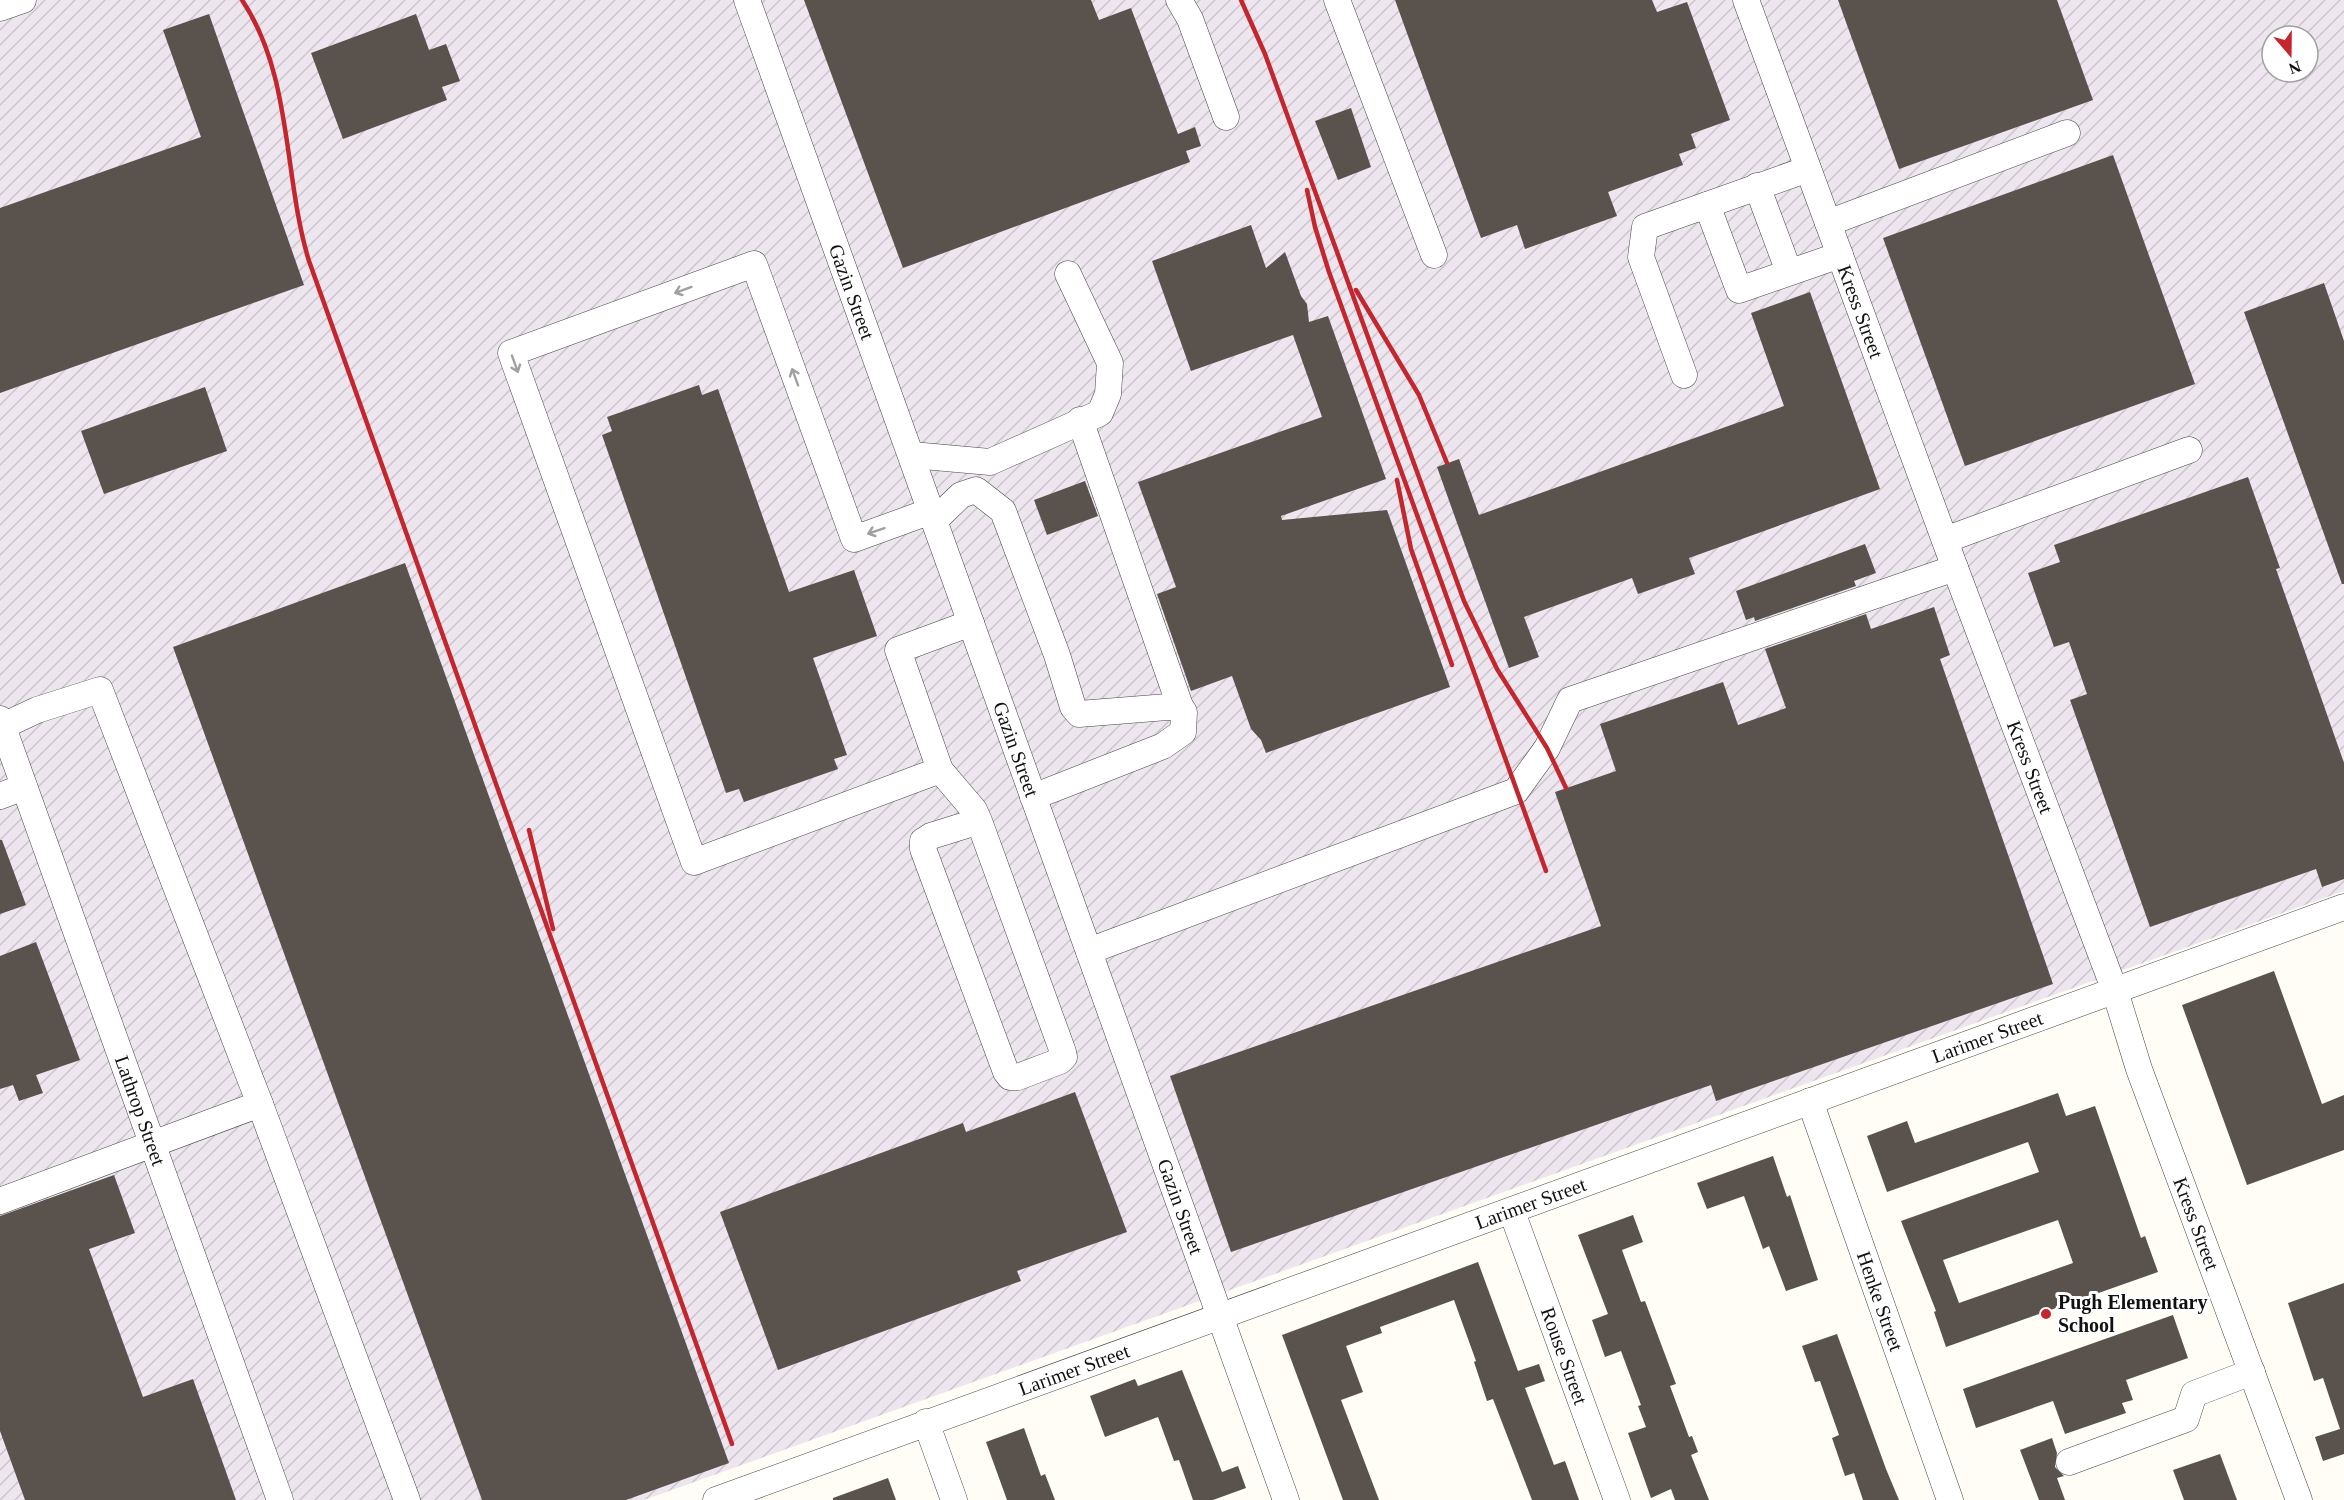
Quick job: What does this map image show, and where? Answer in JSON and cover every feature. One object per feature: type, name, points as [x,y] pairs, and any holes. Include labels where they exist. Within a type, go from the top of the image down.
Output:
[{"type":"street","points":[[0,8],[23,0]]},
{"type":"street","name":"Gazin Street","points":[[747,0],[1286,1500]]},
{"type":"street","points":[[1179,0],[1190,19],[1226,117]]},
{"type":"street","points":[[1337,0],[1434,255]]},
{"type":"street","name":"Kress Street","points":[[1746,0],[1955,568],[2115,991],[2139,1069],[2299,1500]]},
{"type":"street","name":"Kress Street","points":[[1759,0],[1759,34]]},
{"type":"street","points":[[1828,223],[2067,133]]},
{"type":"street","points":[[1684,375],[1641,257],[1645,227],[1808,169]]},
{"type":"street","points":[[1757,186],[1789,272]]},
{"type":"street","points":[[1707,206],[1739,290],[1840,255]]},
{"type":"street","points":[[940,770],[694,862],[511,353],[754,264],[854,538],[933,516],[961,495],[976,490],[1003,511],[1057,655],[1073,707],[1079,714],[1180,706]]},
{"type":"street","points":[[912,455],[990,462],[1080,420],[1101,413],[1111,380],[1110,363],[1068,274]]},
{"type":"street","points":[[1034,796],[1163,746],[1182,732],[1184,712],[1080,420]]},
{"type":"street","points":[[1945,540],[2189,450]]},
{"type":"street","points":[[1089,951],[1516,791],[1547,748],[1570,700],[1955,568]]},
{"type":"street","points":[[971,623],[898,650],[940,770],[974,810],[980,821],[1064,1057],[1018,1077],[1010,1077],[1006,1072],[923,849],[923,841],[931,836],[980,821]]},
{"type":"street","points":[[1,722],[100,690],[260,1104],[407,1500]]},
{"type":"street","name":"Lathrop Street","points":[[1,722],[280,1500]]},
{"type":"street","points":[[0,796],[24,787]]},
{"type":"street","name":"Larimer Street","points":[[716,1500],[926,1422],[1512,1212],[2344,907]]},
{"type":"street","name":"Henke Street","points":[[1810,1101],[1950,1500]]},
{"type":"street","points":[[0,1201],[260,1104]]},
{"type":"street","name":"Rouse Street","points":[[1512,1212],[1617,1500]]},
{"type":"street","points":[[2069,1462],[2186,1419],[2194,1394],[2252,1372]]},
{"type":"street","points":[[926,1422],[954,1500]]},
{"type":"shaded area","points":[[0,0],[2344,0],[2344,891],[644,1500],[0,1500]]},
{"type":"building","points":[[804,0],[1091,0],[1099,20],[1131,8],[1178,134],[1195,127],[1201,146],[1186,151],[1190,162],[903,268]]},
{"type":"building","points":[[1395,0],[1652,0],[1657,12],[1687,2],[1730,120],[1691,134],[1696,148],[1679,154],[1683,165],[1608,192],[1617,216],[1525,249],[1517,225],[1481,238]]},
{"type":"building","points":[[1838,0],[2057,0],[2093,100],[1899,169]]},
{"type":"building","points":[[209,14],[304,285],[0,393],[0,208],[201,137],[163,30]]},
{"type":"building","points":[[416,14],[429,50],[446,44],[460,81],[442,87],[447,100],[343,139],[311,53]]},
{"type":"building","points":[[1351,108],[1371,167],[1338,180],[1315,121]]},
{"type":"building","points":[[2113,155],[2195,384],[1965,466],[1883,238]]},
{"type":"building","points":[[1251,225],[1266,268],[1285,252],[1301,296],[1307,304],[1309,322],[1328,316],[1386,479],[1281,516],[1282,520],[1387,510],[1450,687],[1266,753],[1261,740],[1251,729],[1232,676],[1191,691],[1157,594],[1176,587],[1138,482],[1322,417],[1293,335],[1191,371],[1152,261]]},
{"type":"building","points":[[2324,283],[2344,341],[2344,584],[2342,584],[2244,312]]},
{"type":"building","points":[[1810,292],[1880,489],[1689,558],[1695,574],[1638,594],[1632,578],[1524,617],[1539,657],[1509,668],[1437,467],[1459,459],[1479,515],[1784,406],[1751,313]]},
{"type":"building","points":[[699,385],[702,395],[718,389],[789,592],[854,570],[877,636],[813,658],[847,755],[834,759],[838,769],[744,802],[739,789],[726,793],[602,435],[612,431],[607,417]]},
{"type":"building","points":[[205,387],[227,451],[104,494],[81,431]]},
{"type":"building","points":[[2248,477],[2280,568],[2276,569],[2344,763],[2344,879],[2322,887],[2316,869],[2150,927],[2070,700],[2087,694],[2069,642],[2054,647],[2028,573],[2060,562],[2054,545]]},
{"type":"building","points":[[1085,481],[1098,516],[1047,535],[1034,500]]},
{"type":"building","points":[[1865,544],[1876,573],[1854,581],[1856,586],[1755,621],[1754,617],[1746,620],[1736,591]]},
{"type":"building","points":[[405,563],[729,1463],[626,1500],[482,1500],[173,647]]},
{"type":"building","points":[[1934,607],[1950,655],[1940,659],[2053,984],[1716,1101],[1711,1085],[1231,1252],[1170,1076],[1601,926],[1555,792],[1616,771],[1600,724],[1723,682],[1738,725],[1786,708],[1765,649],[1866,614],[1871,629]]},
{"type":"building","points":[[0,840],[2,840],[26,905],[0,914]]},
{"type":"building","points":[[36,942],[80,1060],[36,1075],[43,1093],[19,1101],[13,1085],[0,1089],[0,956]]},
{"type":"building","points":[[2274,971],[2322,1104],[2344,1095],[2344,1150],[2247,1185],[2182,1005]]},
{"type":"building","points":[[1075,1092],[1127,1232],[1017,1271],[1021,1281],[778,1370],[720,1212],[963,1123],[966,1132]]},
{"type":"building","points":[[2058,1093],[2066,1116],[2095,1106],[2141,1238],[2145,1236],[2158,1272],[1946,1347],[1934,1312],[1936,1311],[1901,1221],[2039,1172],[2028,1142],[1887,1192],[1867,1136],[1907,1121],[1915,1143]],"holes":[[[2058,1220],[2073,1263],[1959,1303],[1943,1260]]]},
{"type":"building","points":[[1773,1156],[1787,1197],[1790,1195],[1818,1280],[1786,1291],[1769,1246],[1763,1249],[1744,1196],[1707,1209],[1697,1183]]},
{"type":"building","points":[[114,1175],[135,1233],[89,1249],[143,1397],[193,1379],[236,1500],[25,1500],[0,1431],[0,1216]]},
{"type":"building","points":[[1633,1215],[1643,1242],[1622,1250],[1641,1302],[1645,1301],[1676,1384],[1670,1386],[1689,1437],[1692,1436],[1698,1452],[1691,1455],[1709,1500],[1675,1500],[1671,1489],[1651,1498],[1628,1433],[1646,1427],[1638,1406],[1641,1405],[1621,1351],[1605,1357],[1592,1320],[1608,1314],[1578,1235]]},
{"type":"building","points":[[1478,1262],[1518,1371],[1539,1364],[1545,1381],[1525,1388],[1554,1465],[1565,1461],[1579,1500],[1532,1500],[1493,1399],[1487,1401],[1474,1362],[1476,1361],[1454,1300],[1380,1327],[1382,1333],[1346,1346],[1363,1392],[1341,1400],[1379,1500],[1343,1500],[1282,1335]]},
{"type":"building","points":[[2344,1283],[2344,1454],[2323,1461],[2315,1437],[2340,1429],[2323,1378],[2314,1381],[2288,1303]]},
{"type":"building","points":[[2173,1315],[2188,1358],[2126,1380],[2133,1400],[2122,1403],[2126,1413],[2065,1434],[2053,1401],[1976,1428],[1963,1389]]},
{"type":"building","points":[[1837,1334],[1899,1500],[1863,1500],[1854,1473],[1845,1476],[1832,1438],[1839,1435],[1820,1381],[1815,1382],[1802,1346]]},
{"type":"building","points":[[1182,1370],[1222,1472],[1238,1466],[1246,1488],[1213,1500],[1193,1500],[1179,1460],[1174,1461],[1158,1417],[1105,1437],[1090,1396],[1135,1379],[1138,1386]]},
{"type":"building","points":[[1024,1428],[1041,1476],[1045,1474],[1055,1500],[1007,1500],[986,1442]]},
{"type":"building","points":[[2052,1438],[2057,1453],[2055,1467],[2064,1476],[2057,1478],[2065,1500],[2039,1500],[2020,1450]]},
{"type":"building","points":[[2220,1454],[2237,1500],[2184,1500],[2173,1470]]},
{"type":"building","points":[[888,1478],[896,1500],[833,1500],[833,1498]]},
{"type":"railway","points":[[242,0],[258,30],[279,94],[295,195],[309,261],[732,1444]]},
{"type":"railway","points":[[1241,0],[1265,54],[1464,601],[1497,669],[1547,748],[1566,788]]},
{"type":"railway","points":[[1307,190],[1315,227],[1329,272],[1546,871]]},
{"type":"railway","points":[[1356,290],[1419,395],[1447,463]]},
{"type":"railway","points":[[1397,480],[1411,549],[1452,665]]},
{"type":"railway","points":[[529,830],[553,929]]},
{"type":"place","name":"Pugh Elementary School","points":[[2046,1314]]}]
